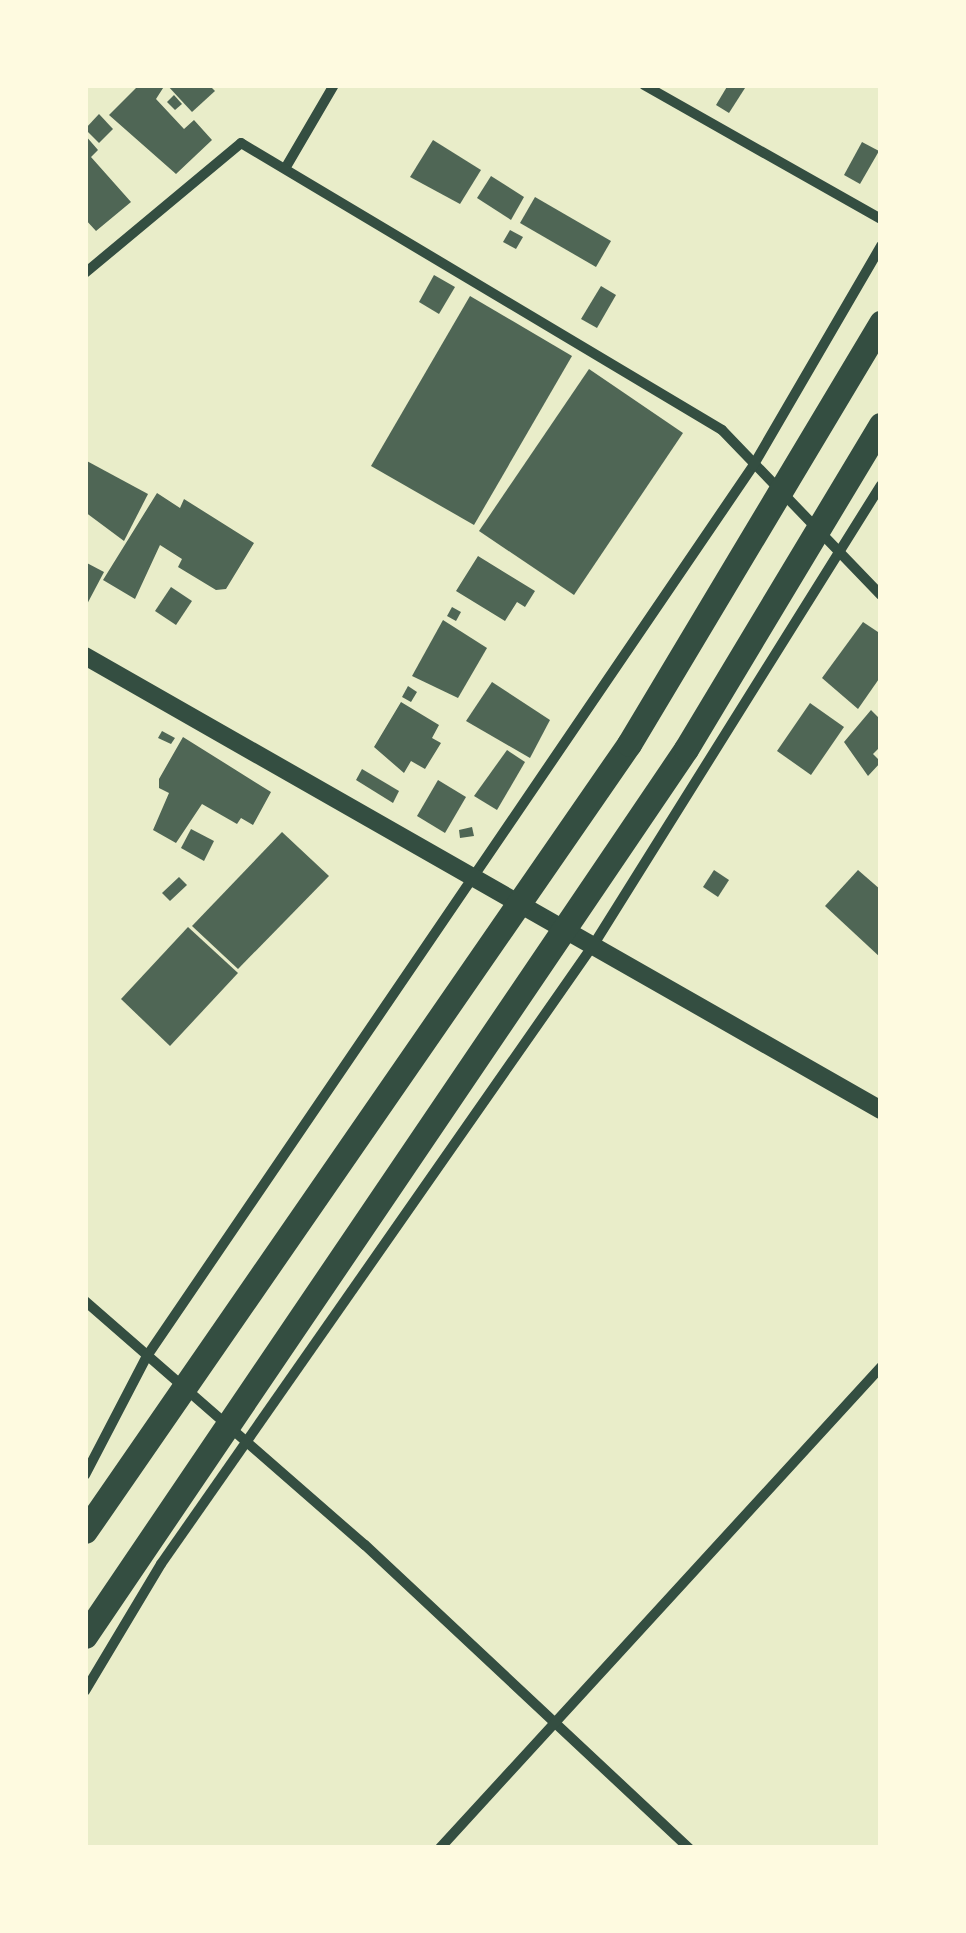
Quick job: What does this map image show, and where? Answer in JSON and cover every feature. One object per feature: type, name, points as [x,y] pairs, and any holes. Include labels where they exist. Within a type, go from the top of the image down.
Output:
[{"type":"highway","points":[[85,1531],[629,744],[881,324]]},
{"type":"highway","points":[[85,1636],[686,749],[881,425]]},
{"type":"street","points":[[286,167],[334,85]]},
{"type":"street","points":[[644,85],[881,219]]},
{"type":"street","points":[[85,273],[241,143],[698,413],[881,596]]},
{"type":"street","points":[[85,1475],[147,1356],[479,876],[753,466],[881,246]]},
{"type":"street","points":[[85,1691],[161,1564],[594,944],[881,485]]},
{"type":"street","points":[[85,656],[479,876],[881,1110]]},
{"type":"street","points":[[85,1301],[364,1544],[689,1848]]},
{"type":"street","points":[[440,1848],[879,1372]]},
{"type":"building","points":[[139,85],[165,85],[156,99],[184,129],[194,120],[212,140],[176,174],[109,115]]},
{"type":"building","points":[[167,85],[209,85],[215,91],[192,112]]},
{"type":"building","points":[[728,85],[745,88],[729,113],[716,105]]},
{"type":"building","points":[[174,95],[182,104],[175,110],[167,102]]},
{"type":"building","points":[[99,114],[113,129],[99,143],[85,129]]},
{"type":"building","points":[[85,135],[98,150],[91,157],[131,202],[96,231],[85,219]]},
{"type":"building","points":[[433,140],[481,170],[460,204],[410,177]]},
{"type":"building","points":[[862,142],[879,151],[860,184],[844,175]]},
{"type":"building","points":[[491,176],[524,197],[511,220],[477,198]]},
{"type":"building","points":[[535,197],[611,241],[596,267],[520,223]]},
{"type":"building","points":[[510,230],[523,237],[516,249],[503,242]]},
{"type":"building","points":[[434,275],[455,287],[439,314],[419,302]]},
{"type":"building","points":[[601,286],[616,295],[597,328],[581,319]]},
{"type":"building","points":[[470,296],[572,356],[474,525],[371,466]]},
{"type":"building","points":[[589,369],[683,433],[574,595],[479,531]]},
{"type":"building","points":[[85,460],[148,494],[124,541],[85,512]]},
{"type":"building","points":[[157,493],[180,508],[184,499],[254,543],[226,589],[216,590],[178,567],[182,559],[160,545],[135,599],[103,580]]},
{"type":"building","points":[[478,556],[535,591],[525,607],[517,602],[505,621],[456,591]]},
{"type":"building","points":[[85,562],[104,572],[85,608]]},
{"type":"building","points":[[171,587],[192,601],[176,625],[155,611]]},
{"type":"building","points":[[452,607],[461,612],[456,621],[447,616]]},
{"type":"building","points":[[443,620],[487,648],[458,698],[412,676]]},
{"type":"building","points":[[863,622],[881,634],[881,676],[858,709],[822,678]]},
{"type":"building","points":[[492,682],[550,720],[530,758],[466,721]]},
{"type":"building","points":[[408,686],[417,692],[411,702],[402,697]]},
{"type":"building","points":[[401,702],[439,725],[432,738],[441,743],[425,769],[411,761],[404,773],[374,747]]},
{"type":"building","points":[[810,703],[844,727],[811,775],[777,751]]},
{"type":"building","points":[[871,710],[881,720],[881,746],[873,754],[881,762],[868,776],[844,742]]},
{"type":"building","points":[[162,731],[175,738],[171,744],[158,738]]},
{"type":"building","points":[[183,737],[271,792],[253,825],[241,818],[237,824],[202,804],[176,843],[153,830],[169,793],[159,788],[159,779]]},
{"type":"building","points":[[507,750],[525,762],[497,810],[474,796]]},
{"type":"building","points":[[362,769],[399,791],[393,803],[356,780]]},
{"type":"building","points":[[438,780],[466,797],[445,833],[417,816]]},
{"type":"building","points":[[472,827],[474,836],[460,838],[459,830]]},
{"type":"building","points":[[191,829],[214,841],[204,861],[181,848]]},
{"type":"building","points":[[282,832],[329,876],[238,969],[192,926]]},
{"type":"building","points":[[714,870],[729,880],[718,897],[703,887]]},
{"type":"building","points":[[858,870],[881,890],[881,958],[825,906]]},
{"type":"building","points":[[179,877],[187,885],[170,901],[162,893]]},
{"type":"building","points":[[188,927],[238,973],[170,1046],[121,999]]}]
